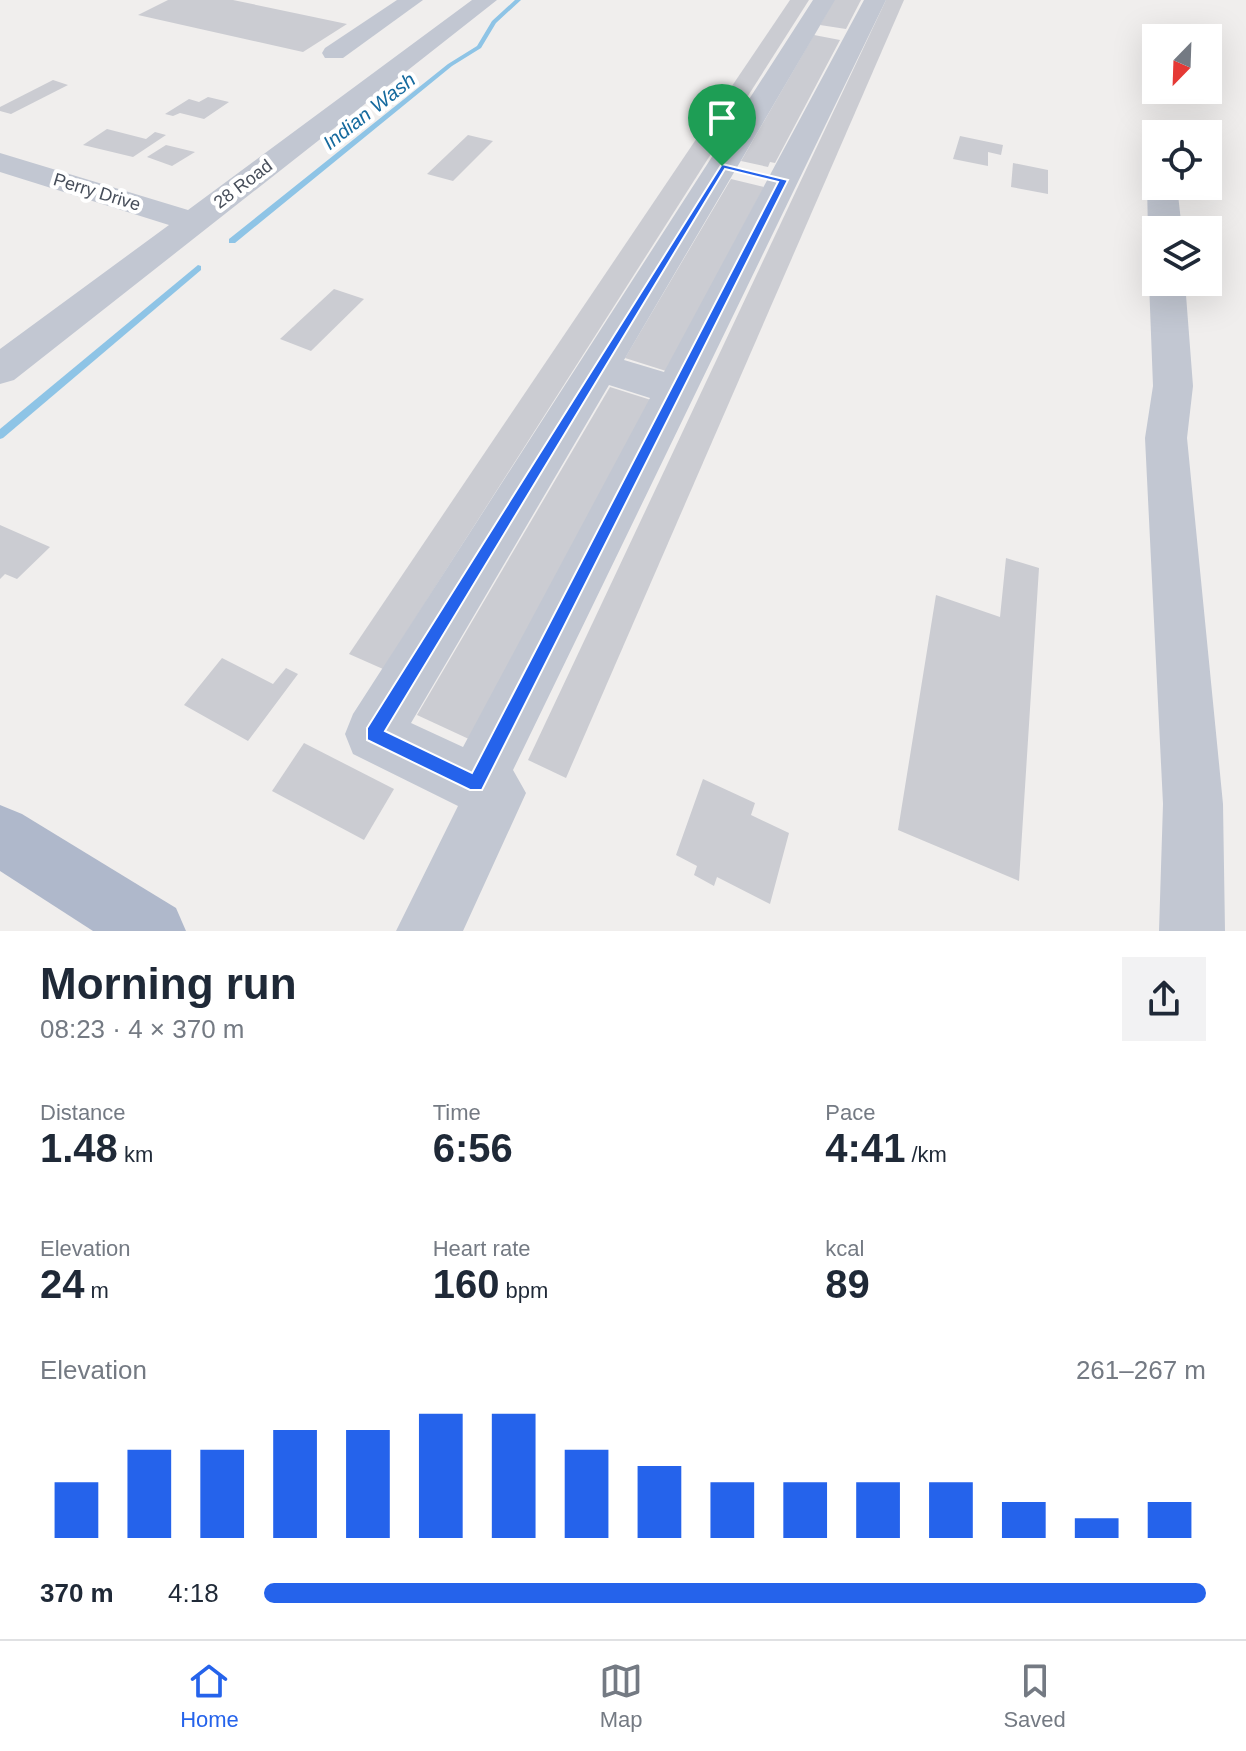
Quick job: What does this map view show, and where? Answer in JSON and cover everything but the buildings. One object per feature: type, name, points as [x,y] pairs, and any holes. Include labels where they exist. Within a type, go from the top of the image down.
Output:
[{"type":"main road","points":[[0,836],[153,931]]},
{"type":"street","points":[[334,53],[412,0],[478,6]]},
{"type":"street","points":[[476,783],[875,0]]},
{"type":"street","name":"28 Road","points":[[0,370],[478,6]]},
{"type":"street","points":[[429,931],[496,793],[373,734],[816,14],[856,37]]},
{"type":"street","name":"Perry Drive","points":[[0,162],[194,222]]},
{"type":"street","points":[[722,166],[783,180]]},
{"type":"street","points":[[1168,296],[1173,386],[1166,438],[1193,804],[1192,931]]},
{"type":"street","points":[[599,367],[676,391]]},
{"type":"waterway","name":"Indian Wash","points":[[232,241],[450,65],[479,47],[494,22],[518,0]]},
{"type":"waterway","name":"Indian Wash","points":[[0,435],[198,268]]},
{"type":"route","points":[[722,166],[783,180],[476,783],[373,734],[495,536],[722,166]]}]
